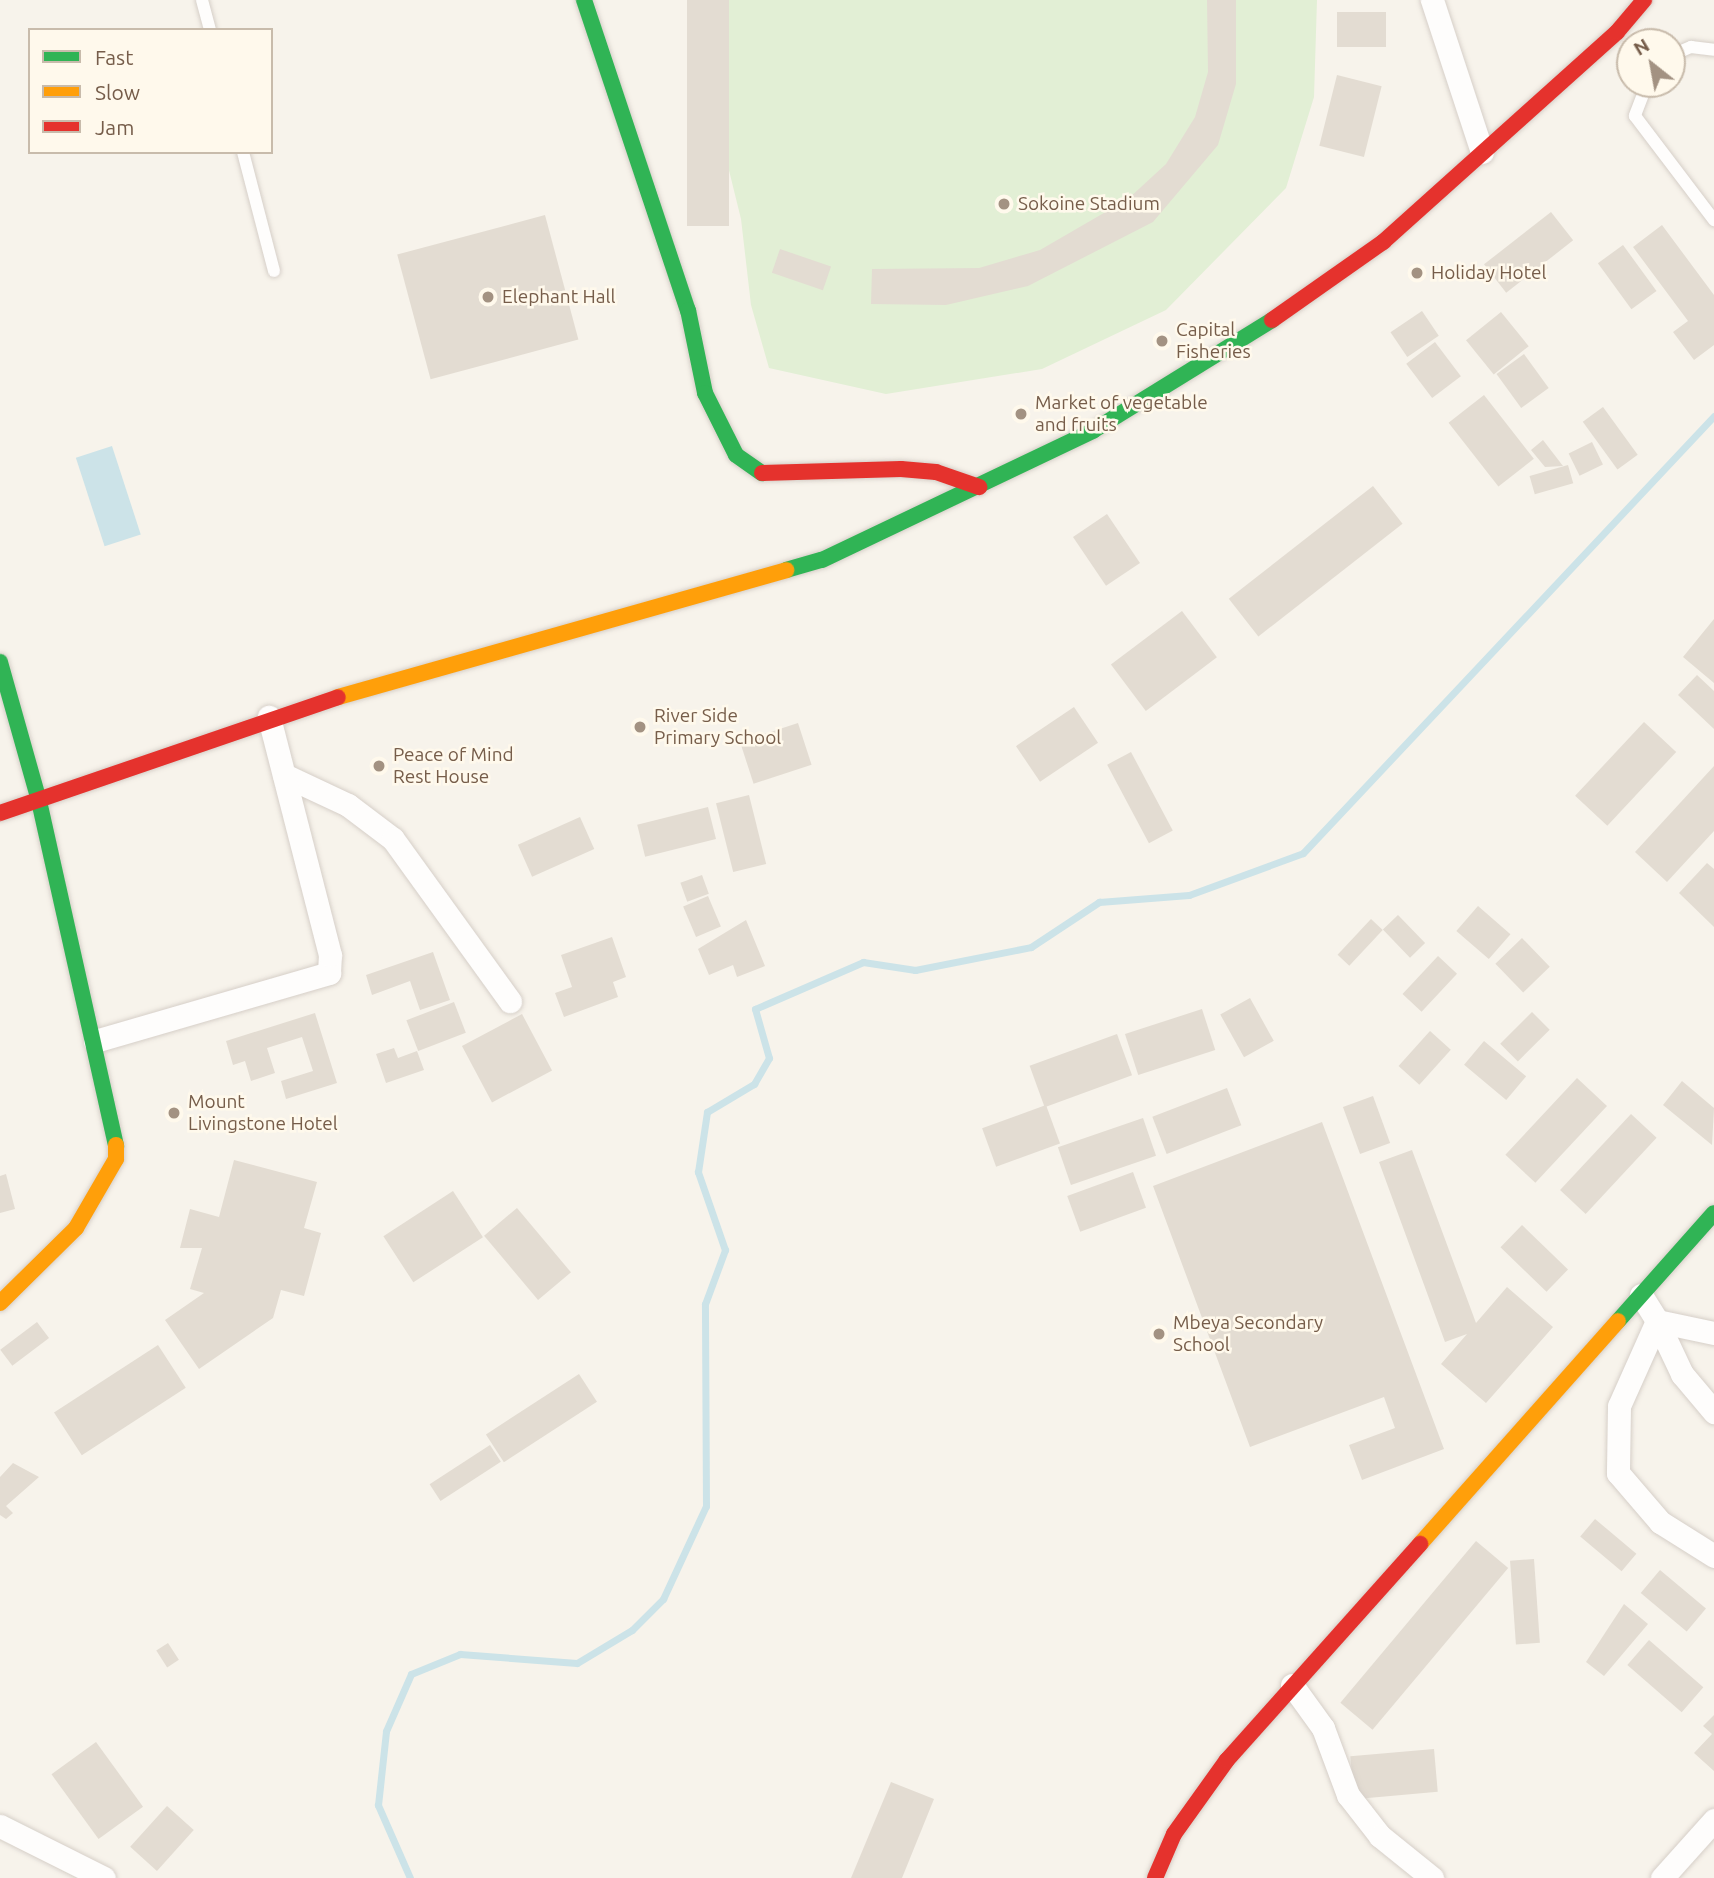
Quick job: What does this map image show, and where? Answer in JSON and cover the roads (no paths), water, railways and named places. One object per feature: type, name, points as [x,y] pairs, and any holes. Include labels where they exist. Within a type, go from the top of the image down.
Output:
[{"type":"street","points":[[584,0],[688,310],[705,393],[736,456],[764,474],[901,469],[936,472],[979,486]]},
{"type":"street","points":[[1432,0],[1482,152]]},
{"type":"street","points":[[1620,28],[1644,0]]},
{"type":"street","points":[[0,813],[269,718],[822,560],[979,486],[1094,430],[1227,352],[1383,242],[1616,33]]},
{"type":"street","points":[[0,662],[39,801],[71,961],[95,1041],[116,1134],[111,1178],[68,1238],[0,1303]]},
{"type":"street","points":[[95,1041],[329,973],[330,955],[269,718]]},
{"type":"street","points":[[284,775],[348,805],[393,839],[510,1001]]},
{"type":"street","points":[[1155,1878],[1181,1823],[1293,1685],[1714,1213]]},
{"type":"street","points":[[1641,1295],[1657,1321],[1682,1374],[1714,1412]]},
{"type":"street","points":[[1657,1321],[1714,1333]]},
{"type":"street","points":[[1657,1321],[1619,1406],[1618,1473],[1660,1522],[1714,1556]]},
{"type":"street","points":[[1293,1685],[1323,1728],[1348,1795],[1380,1836],[1432,1878]]},
{"type":"street","points":[[1662,1878],[1714,1820]]},
{"type":"street","points":[[0,1826],[104,1878]]},
{"type":"lane","points":[[202,0],[209,28]]},
{"type":"lane","points":[[1686,49],[1691,47],[1714,50]]},
{"type":"lane","points":[[1641,98],[1634,116],[1714,220]]},
{"type":"lane","points":[[244,154],[274,271]]},
{"type":"water","points":[[112,446],[141,534],[105,546],[76,458]]},
{"type":"waterway","points":[[410,1878],[378,1805],[386,1731],[411,1674],[460,1654],[577,1663],[632,1630],[663,1599],[706,1506],[705,1304],[725,1250],[698,1172],[707,1112],[754,1084],[769,1058],[755,1009],[863,962],[915,970],[1031,947],[1099,902],[1189,895],[1303,853],[1714,416]]},
{"type":"place","name":"Sokoine Stadium","points":[[1004,204]]},
{"type":"place","name":"Holiday Hotel","points":[[1417,273]]},
{"type":"place","name":"Elephant Hall","points":[[488,297]]},
{"type":"place","name":"Capital Fisheries","points":[[1162,341]]},
{"type":"place","name":"Market of vegetable and fruits","points":[[1021,414]]},
{"type":"place","name":"River Side Primary School","points":[[640,727]]},
{"type":"place","name":"Peace of Mind Rest House","points":[[379,766]]},
{"type":"place","name":"Mount Livingstone Hotel","points":[[174,1113]]},
{"type":"place","name":"Mbeya Secondary School","points":[[1159,1334]]}]
